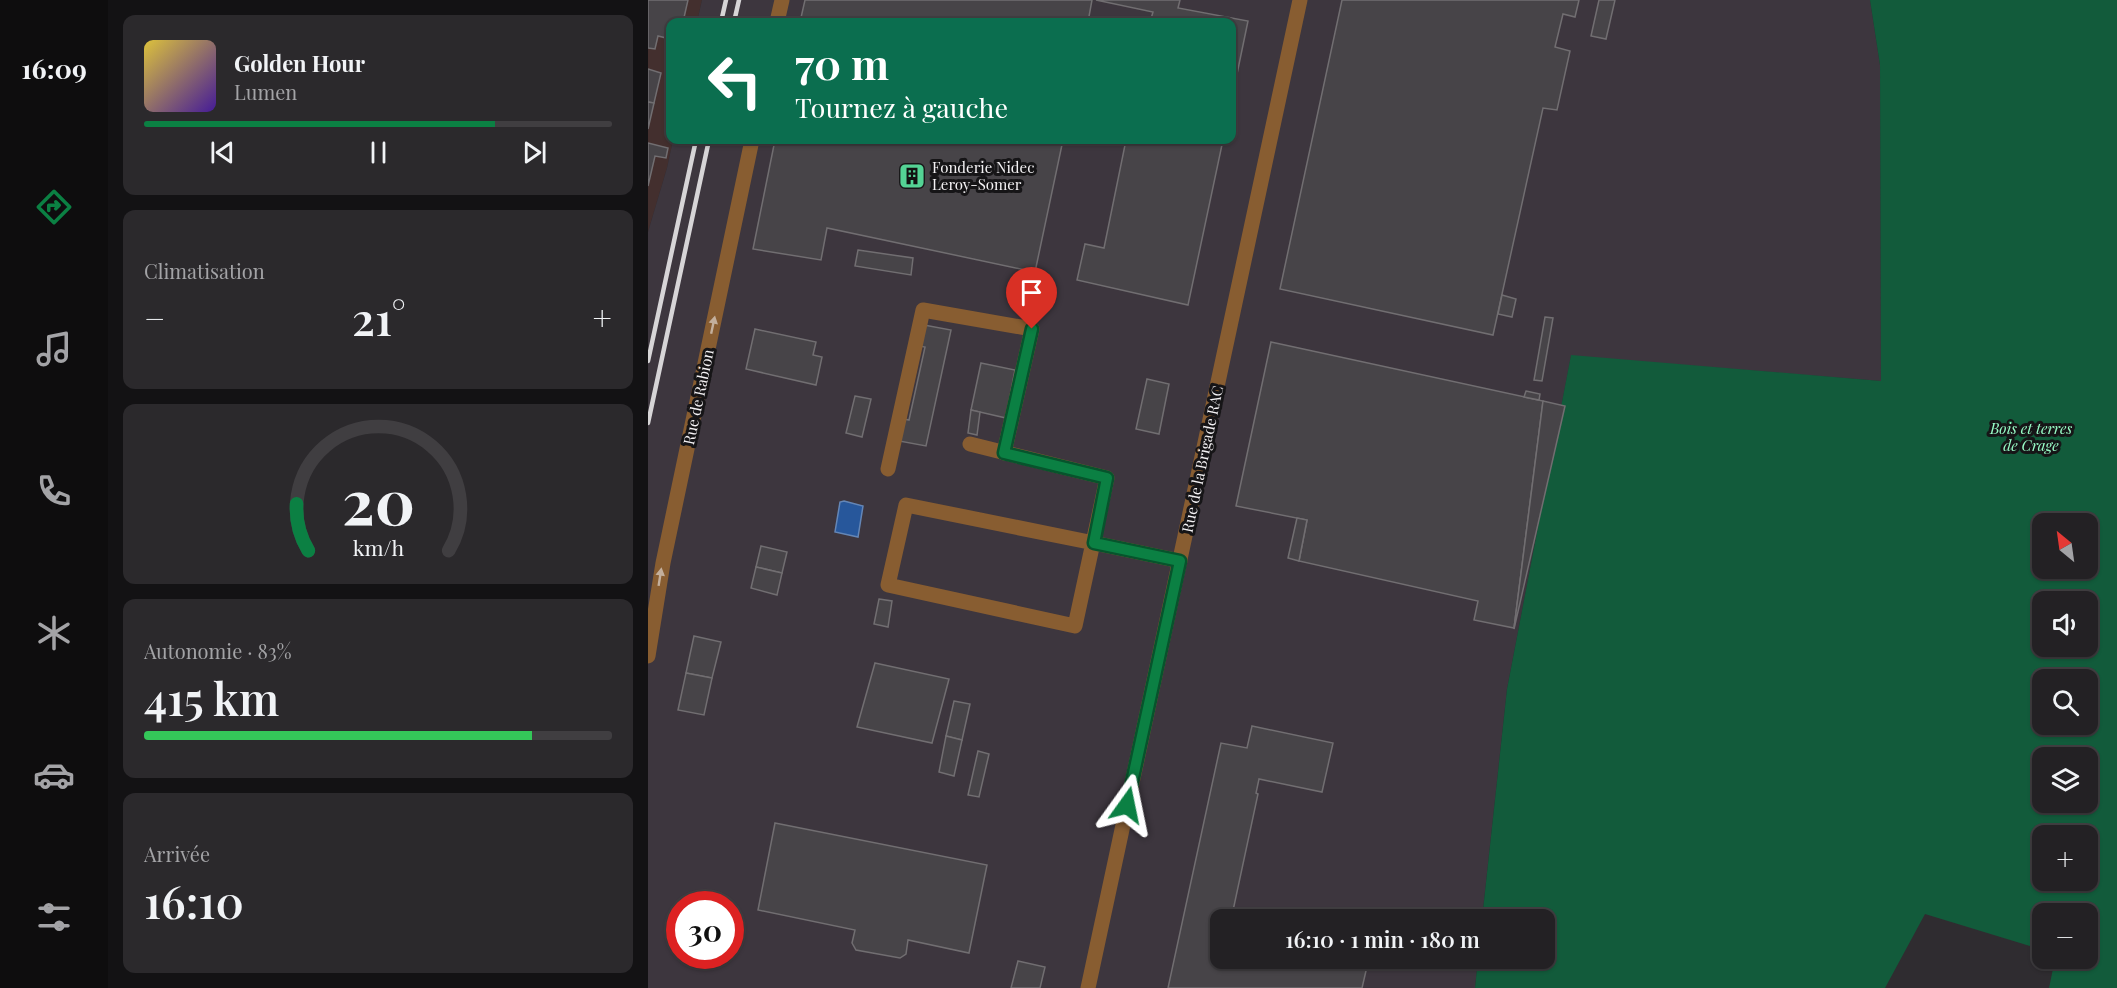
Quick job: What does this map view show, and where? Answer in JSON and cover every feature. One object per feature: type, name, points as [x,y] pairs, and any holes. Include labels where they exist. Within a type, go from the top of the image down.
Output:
[{"type":"street","points":[[778,18],[782,0]]},
{"type":"street","name":"Rue de la Brigade RAC","points":[[1088,988],[1300,0]]},
{"type":"street","name":"Rue de Rabion","points":[[648,656],[663,563],[751,144]]},
{"type":"street","points":[[888,469],[923,310],[1032,329],[1004,453]]},
{"type":"street","points":[[970,444],[1107,478],[1094,543],[1075,626],[888,585],[906,505],[1094,543],[1180,561]]},
{"type":"shaded area","points":[[648,0],[702,0],[698,18],[666,18],[666,144],[672,144],[648,232]]},
{"type":"shaded area","points":[[702,0],[1870,0],[1880,65],[1881,381],[1571,356],[1507,689],[1483,909],[1210,909],[1210,969],[1477,969],[1475,988],[648,988],[648,232],[672,144],[1236,144],[1236,18],[698,18]]},
{"type":"green space","name":"Bois et terres de Crage","points":[[1870,0],[2117,0],[2117,988],[2049,988],[2053,969],[2098,969],[2098,903],[2032,903],[2032,947],[1925,914],[1885,988],[1475,988],[1477,969],[1555,969],[1555,909],[1483,909],[1507,689],[1571,355],[1881,381],[1880,65]]},
{"type":"water","points":[[840,502],[863,506],[858,537],[835,532]]},
{"type":"building","points":[[648,0],[688,0],[684,18],[666,18],[666,38],[658,36],[655,49],[648,48]]},
{"type":"building","points":[[805,0],[1092,0],[1089,18],[801,18]]},
{"type":"building","points":[[1096,0],[1180,0],[1178,8],[1232,18],[1151,18],[1153,12]]},
{"type":"building","points":[[1342,0],[1579,0],[1575,17],[1563,14],[1555,47],[1570,51],[1557,110],[1543,108],[1493,335],[1280,289]]},
{"type":"building","points":[[1599,0],[1615,0],[1606,39],[1591,36]]},
{"type":"building","points":[[1236,19],[1248,21],[1236,79]]},
{"type":"building","points":[[648,69],[661,73],[654,103],[648,102]]},
{"type":"building","points":[[648,102],[654,103],[648,129]]},
{"type":"building","points":[[648,143],[668,148],[666,158],[655,156],[648,186]]},
{"type":"building","name":"Fonderie Nidec Leroy-Somer","points":[[774,144],[1062,144],[1035,272],[827,228],[821,260],[753,249]]},
{"type":"building","points":[[1125,144],[1222,144],[1188,305],[1077,280],[1085,244],[1104,248]]},
{"type":"building","points":[[858,250],[913,258],[911,275],[855,266]]},
{"type":"building","points":[[1502,295],[1516,299],[1512,317],[1498,314]]},
{"type":"building","points":[[1545,317],[1553,318],[1542,381],[1534,380]]},
{"type":"building","points":[[924,325],[951,330],[926,446],[899,441],[904,419],[909,420],[925,347],[919,346]]},
{"type":"building","points":[[755,329],[816,342],[813,355],[822,357],[816,385],[746,369]]},
{"type":"building","points":[[1271,342],[1543,401],[1514,628],[1474,620],[1478,601],[1299,561],[1307,520],[1236,506]]},
{"type":"building","points":[[981,363],[1015,370],[1006,418],[971,410]]},
{"type":"building","points":[[1147,379],[1169,384],[1159,434],[1136,429]]},
{"type":"building","points":[[1526,391],[1540,394],[1539,400],[1524,397]]},
{"type":"building","points":[[855,396],[871,399],[862,437],[846,433]]},
{"type":"building","points":[[1543,401],[1565,406],[1514,629],[1514,628]]},
{"type":"building","points":[[971,410],[980,412],[977,435],[968,433]]},
{"type":"building","points":[[1297,518],[1307,520],[1299,561],[1288,558]]},
{"type":"building","points":[[761,546],[787,552],[782,573],[756,567]]},
{"type":"building","points":[[756,567],[782,573],[777,595],[751,588]]},
{"type":"building","points":[[879,599],[892,601],[888,627],[874,624]]},
{"type":"building","points":[[694,636],[721,642],[712,678],[686,673]]},
{"type":"building","points":[[875,663],[949,679],[932,743],[857,727]]},
{"type":"building","points":[[686,673],[712,678],[704,715],[678,710]]},
{"type":"building","points":[[954,701],[970,704],[962,740],[946,736]]},
{"type":"building","points":[[1252,726],[1333,743],[1322,792],[1259,779],[1256,793],[1258,794],[1233,909],[1210,909],[1210,969],[1366,969],[1362,988],[1168,988],[1221,743],[1247,748]]},
{"type":"building","points":[[946,736],[962,740],[954,776],[939,772]]},
{"type":"building","points":[[978,751],[989,754],[979,797],[968,795]]},
{"type":"building","points":[[775,823],[987,865],[969,953],[908,940],[906,954],[900,958],[856,950],[852,943],[855,930],[758,910]]},
{"type":"building","points":[[1018,961],[1045,967],[1040,988],[1011,988]]},
{"type":"railway","points":[[722,18],[726,0]]},
{"type":"railway","points":[[735,18],[739,0]]},
{"type":"railway","points":[[648,361],[695,144]]},
{"type":"railway","points":[[648,423],[708,144]]},
{"type":"place","name":"Fonderie Nidec Leroy-Somer","points":[[912,176]]},
{"type":"route","points":[[1032,329],[1004,453],[1107,478],[1094,543],[1180,561],[1127,805]]}]
